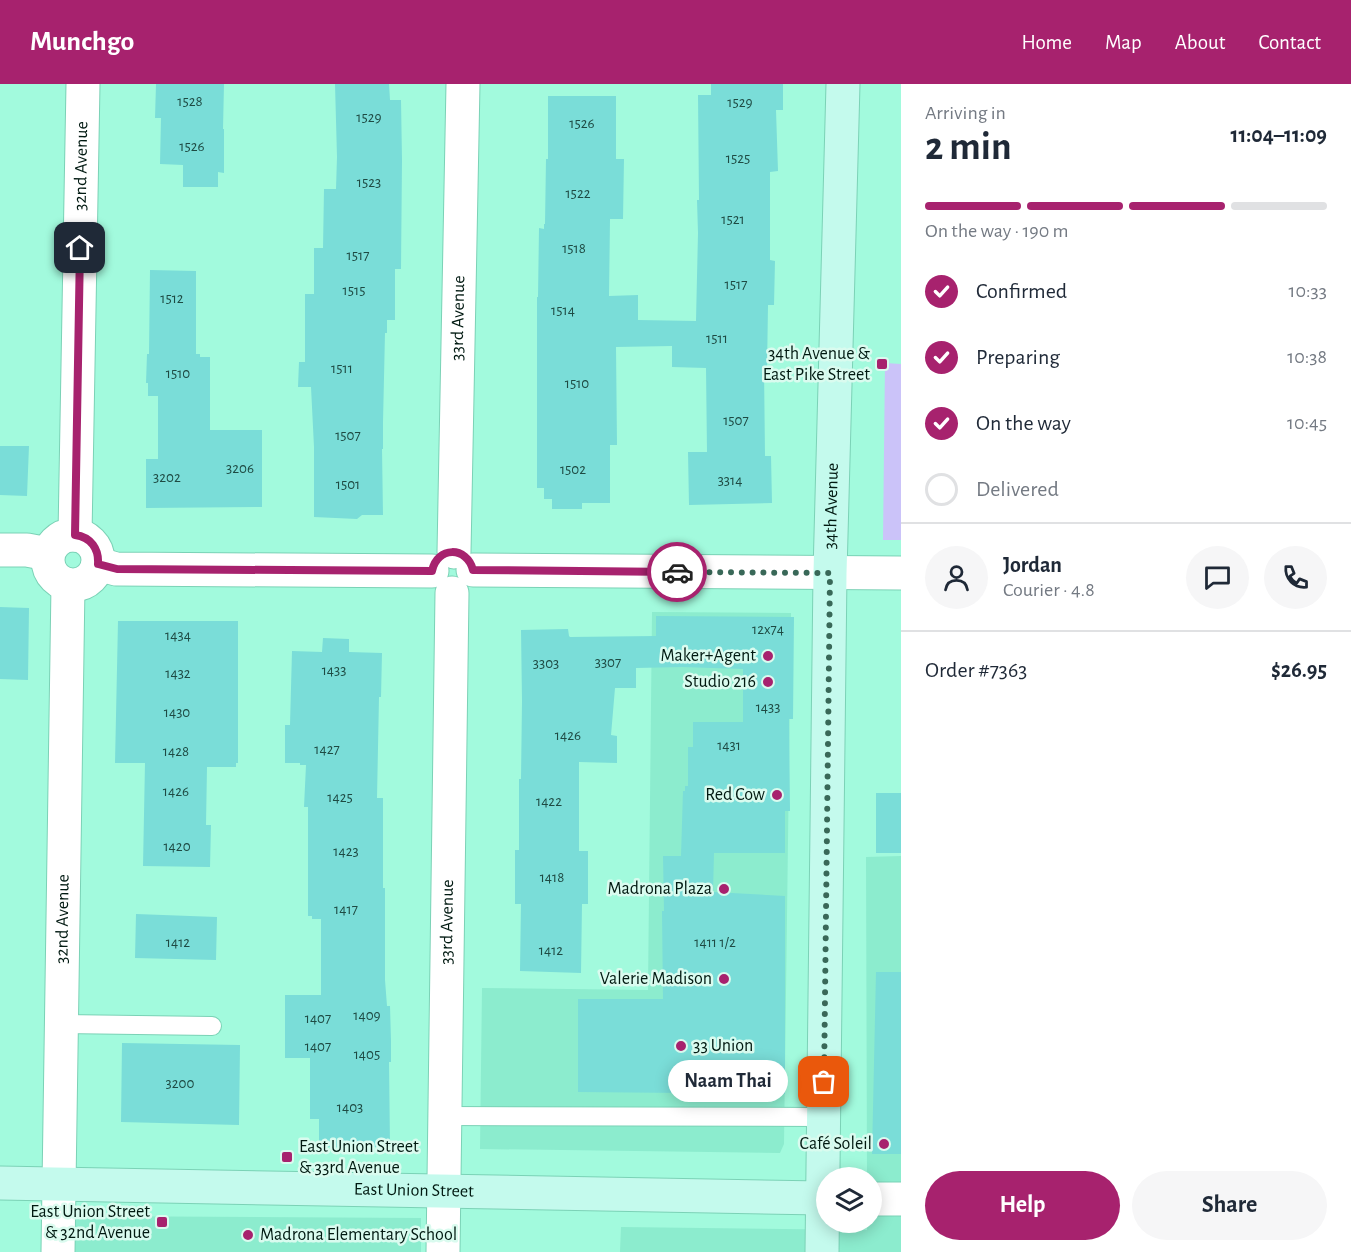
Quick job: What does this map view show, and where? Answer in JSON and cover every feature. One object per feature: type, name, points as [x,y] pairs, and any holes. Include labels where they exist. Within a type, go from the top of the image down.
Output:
[{"type":"street","name":"32nd Avenue","points":[[75,535],[83,84]]},
{"type":"street","name":"33rd Avenue","points":[[443,1252],[463,84]]},
{"type":"street","name":"34th Avenue","points":[[824,1167],[830,573],[843,84]]},
{"type":"street","points":[[71,534],[75,535],[88,539],[94,545],[98,553],[98,564],[97,570],[86,583],[68,585],[55,578],[50,572],[48,554],[55,542],[71,534]]},
{"type":"street","points":[[0,550],[27,550],[48,554]]},
{"type":"street","points":[[98,564],[117,569],[901,573]]},
{"type":"street","name":"32nd Avenue","points":[[58,1252],[68,585]]},
{"type":"street","name":"East Union Street","points":[[0,1183],[816,1198]]},
{"type":"street","points":[[882,1199],[901,1199]]},
{"type":"street","name":"34th Avenue","points":[[822,1252],[823,1233]]},
{"type":"lane","points":[[62,1024],[212,1026]]},
{"type":"lane","points":[[445,1116],[823,1117]]},
{"type":"shaded area","points":[[885,363],[901,364],[901,540],[883,540]]},
{"type":"shaded area","points":[[652,612],[791,613],[784,1144],[780,1153],[480,1149],[482,988],[648,990]]},
{"type":"shaded area","points":[[901,856],[901,1252],[620,1252],[621,1227],[816,1229],[816,1233],[882,1233],[882,1167],[867,1167],[866,857]]},
{"type":"shaded area","name":"Madrona Elementary School","points":[[75,1216],[421,1218],[421,1252],[75,1252]]},
{"type":"building","points":[[156,84],[224,84],[224,173],[218,172],[218,187],[183,187],[183,165],[160,164],[161,118],[155,118]]},
{"type":"building","points":[[335,84],[389,84],[390,100],[401,100],[401,269],[395,269],[395,320],[387,320],[387,333],[385,333],[383,515],[362,515],[357,519],[314,517],[311,387],[298,387],[299,362],[305,362],[305,294],[314,294],[314,248],[323,248],[324,189],[336,189]]},
{"type":"building","points":[[711,84],[783,84],[783,110],[776,110],[778,171],[770,172],[770,260],[775,261],[774,305],[768,305],[767,369],[764,369],[765,456],[771,456],[772,503],[689,505],[688,452],[707,452],[706,368],[672,367],[672,346],[616,347],[617,445],[610,445],[610,503],[582,503],[582,509],[552,509],[552,499],[544,499],[544,488],[537,488],[537,297],[539,228],[544,229],[545,224],[548,96],[616,96],[616,159],[624,159],[623,219],[610,219],[609,296],[638,295],[638,320],[696,321],[697,200],[699,200],[698,95],[711,95]]},
{"type":"building","points":[[150,270],[196,271],[196,354],[200,354],[200,357],[210,357],[210,430],[262,430],[262,507],[146,508],[146,459],[158,459],[158,396],[148,396],[148,383],[146,383],[147,354],[149,354]]},
{"type":"building","points":[[0,446],[29,446],[27,496],[0,495]]},
{"type":"building","points":[[0,607],[29,608],[28,680],[0,679]]},
{"type":"building","points":[[656,616],[794,617],[793,719],[789,719],[790,811],[785,811],[785,853],[714,853],[713,892],[785,896],[785,1094],[578,1092],[578,999],[663,999],[663,856],[681,856],[683,791],[685,791],[685,786],[688,786],[688,747],[693,747],[693,722],[743,722],[743,669],[636,668],[636,688],[615,688],[611,735],[617,736],[617,763],[579,762],[579,851],[588,851],[588,904],[582,904],[581,973],[520,971],[521,904],[515,904],[515,850],[519,850],[519,779],[521,779],[521,630],[568,629],[570,637],[656,636]]},
{"type":"building","points":[[118,621],[238,621],[238,763],[236,767],[207,767],[206,825],[211,825],[210,867],[143,866],[145,763],[115,763]]},
{"type":"building","points":[[323,638],[349,639],[349,652],[382,653],[377,798],[383,798],[385,980],[387,1006],[390,1006],[391,1041],[391,1062],[389,1062],[390,1147],[319,1147],[319,1119],[310,1119],[310,1058],[285,1058],[285,995],[321,995],[321,919],[312,919],[312,916],[308,916],[308,807],[304,807],[306,765],[285,763],[285,725],[290,725],[292,651],[322,652]]},
{"type":"building","points":[[876,793],[901,793],[901,853],[876,853]]},
{"type":"building","points":[[136,914],[217,917],[216,960],[135,958]]},
{"type":"building","points":[[876,972],[901,972],[901,1154],[872,1154]]},
{"type":"building","points":[[122,1043],[240,1045],[239,1125],[121,1122]]},
{"type":"way so far","points":[[677,572],[830,573],[824,1082]]},
{"type":"place","name":"34th Avenue & East Pike Street","points":[[882,364]]},
{"type":"place","name":"Maker+Agent","points":[[768,656]]},
{"type":"place","name":"Studio 216","points":[[768,682]]},
{"type":"place","name":"Red Cow","points":[[777,795]]},
{"type":"place","name":"Madrona Plaza","points":[[724,889]]},
{"type":"place","name":"Valerie Madison","points":[[724,979]]},
{"type":"place","name":"33 Union","points":[[681,1046]]},
{"type":"place","name":"Naam Thai","points":[[824,1082]]},
{"type":"place","name":"Café Soleil","points":[[884,1144]]},
{"type":"place","name":"East Union Street & 33rd Avenue","points":[[287,1157]]},
{"type":"place","name":"East Union Street & 32nd Avenue","points":[[162,1222]]},
{"type":"place","name":"Madrona Elementary School","points":[[248,1235]]},
{"type":"route","points":[[80,248],[75,535],[88,539],[94,545],[98,553],[98,564],[117,569],[432,571],[438,557],[454,552],[465,556],[470,561],[473,570],[677,572]]}]
